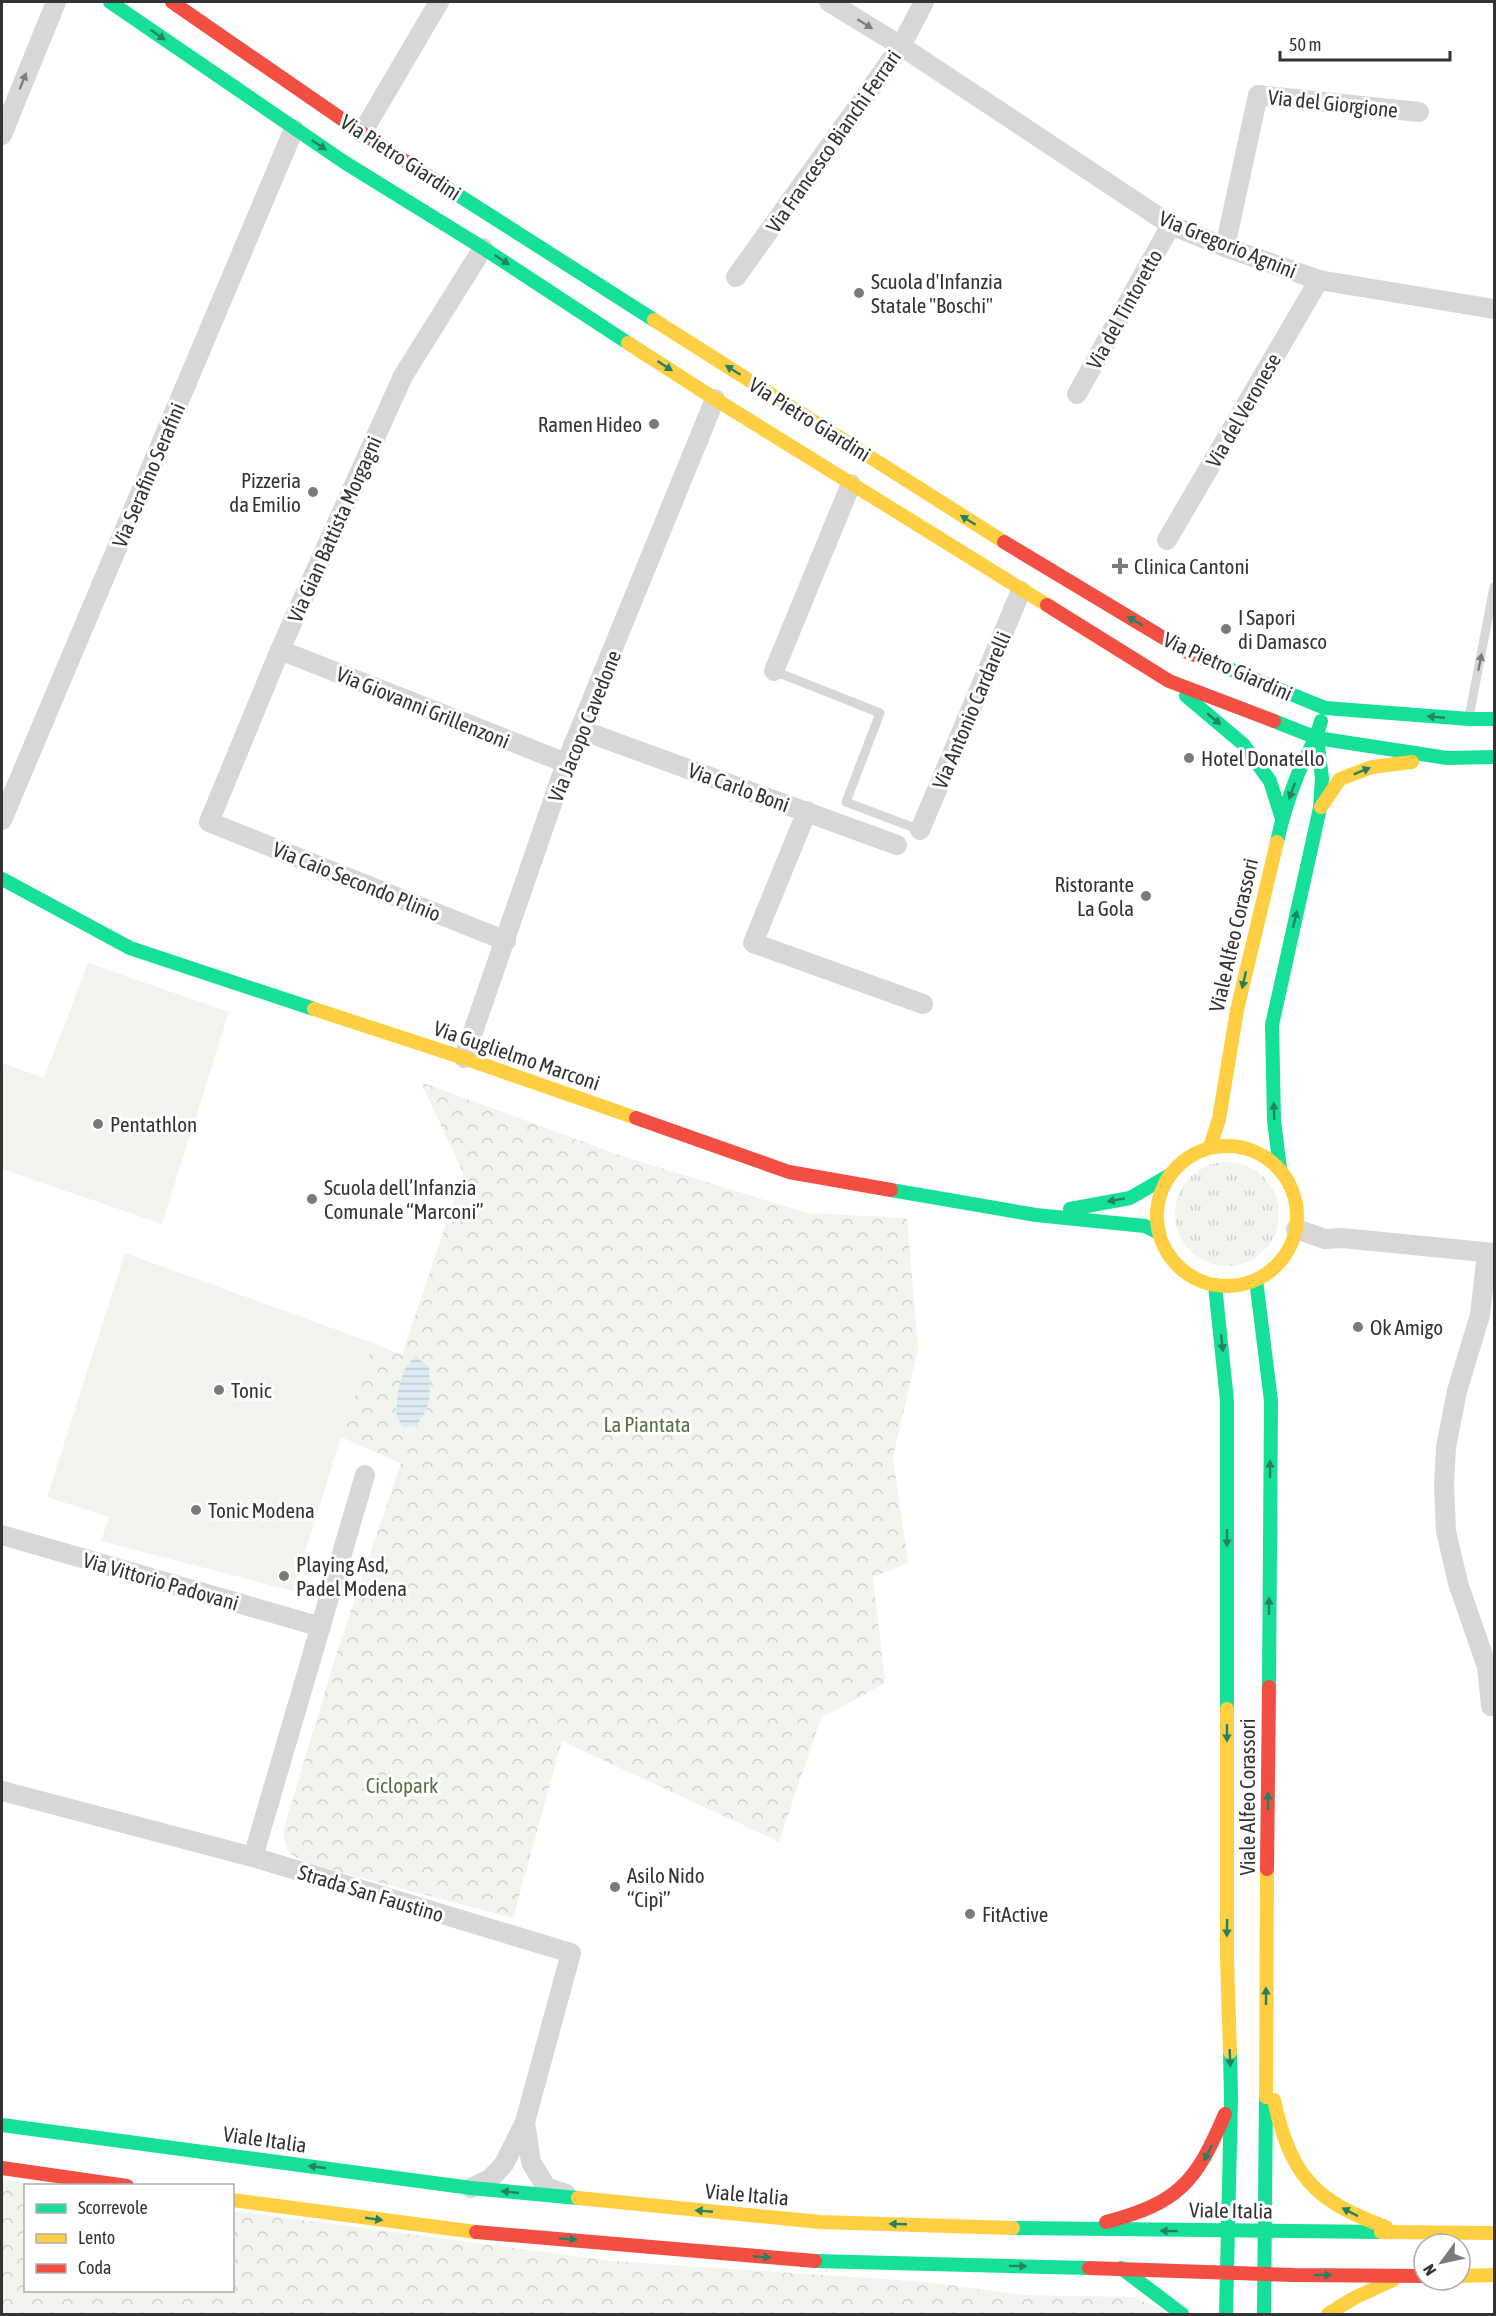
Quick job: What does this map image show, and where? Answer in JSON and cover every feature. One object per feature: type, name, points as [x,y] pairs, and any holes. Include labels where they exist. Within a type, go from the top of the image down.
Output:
[{"type":"street","points":[[2,135],[56,2]]},
{"type":"street","name":"Via Pietro Giardini","points":[[110,2],[344,162],[1021,591],[1169,681],[1243,744],[1270,781],[1281,819]]},
{"type":"street","name":"Via Pietro Giardini","points":[[172,2],[362,133],[1055,574],[1186,651],[1325,708],[1494,719]]},
{"type":"street","points":[[362,133],[439,2]]},
{"type":"street","name":"Via Gregorio Agnini","points":[[830,2],[901,46],[1171,225],[1225,247],[1319,280],[1494,309]]},
{"type":"street","name":"Via Francesco Bianchi Ferrari","points":[[736,277],[901,46],[924,2]]},
{"type":"street","name":"Via del Giorgione","points":[[1225,247],[1258,95],[1419,112]]},
{"type":"street","name":"Via Serafino Serafini","points":[[2,820],[294,129]]},
{"type":"street","name":"Via del Tintoretto","points":[[1077,394],[1171,225]]},
{"type":"street","name":"Via Gian Battista Morgagni","points":[[209,822],[280,650],[403,376],[483,248]]},
{"type":"street","name":"Via del Veronese","points":[[1167,540],[1319,280]]},
{"type":"street","name":"Via Jacopo Cavedone","points":[[464,1058],[566,763],[716,399]]},
{"type":"street","name":"Via Pietro Giardini","points":[[774,672],[851,484]]},
{"type":"street","name":"Via Antonio Cardarelli","points":[[920,830],[1021,591]]},
{"type":"street","name":"Via Giovanni Grillenzoni","points":[[280,650],[566,763]]},
{"type":"street","name":"Via Pietro Giardini","points":[[1169,681],[1317,738],[1447,758],[1494,757]]},
{"type":"street","name":"Viale Alfeo Corassori","points":[[1210,1147],[1220,1119],[1237,1011],[1281,819],[1299,772],[1317,738],[1325,708]]},
{"type":"street","name":"Via Carlo Boni","points":[[581,730],[897,845]]},
{"type":"street","name":"Viale Alfeo Corassori","points":[[1280,1169],[1274,1120],[1272,1025],[1320,808],[1322,778],[1317,738]]},
{"type":"street","name":"Viale Alfeo Corassori","points":[[1320,808],[1340,779],[1372,767],[1447,758]]},
{"type":"street","points":[[807,811],[753,943],[922,1004]]},
{"type":"street","name":"Via Caio Secondo Plinio","points":[[209,822],[506,941]]},
{"type":"street","name":"Via Guglielmo Marconi","points":[[2,879],[130,948],[464,1058],[789,1172],[1036,1215],[1145,1226],[1159,1233]]},
{"type":"street","points":[[1235,1146],[1259,1153],[1280,1169],[1294,1197],[1296,1229],[1288,1250],[1275,1267],[1256,1280],[1236,1285],[1215,1285],[1196,1279],[1179,1268],[1166,1252],[1159,1233],[1157,1203],[1168,1176],[1186,1158],[1210,1147],[1235,1146]]},
{"type":"street","name":"Via Guglielmo Marconi","points":[[1036,1215],[1130,1198],[1168,1176]]},
{"type":"street","points":[[1296,1229],[1325,1239],[1342,1238],[1491,1253],[1487,1317],[1457,1391],[1446,1447],[1444,1485],[1446,1531],[1458,1583],[1491,1667],[1491,1707]]},
{"type":"street","name":"Viale Alfeo Corassori","points":[[1256,1280],[1271,1401],[1264,2314]]},
{"type":"street","name":"Viale Alfeo Corassori","points":[[1215,1285],[1227,1401],[1227,1958],[1231,2099],[1226,2314]]},
{"type":"street","points":[[253,1857],[365,1475]]},
{"type":"street","name":"Via Vittorio Padovani","points":[[2,1535],[321,1627]]},
{"type":"street","name":"Strada San Faustino","points":[[2,1791],[253,1857],[571,1953],[525,2122],[504,2164],[490,2179],[471,2188]]},
{"type":"street","points":[[1266,2054],[1276,2112],[1290,2150],[1311,2187],[1332,2203],[1361,2218],[1404,2234]]},
{"type":"street","points":[[1081,2230],[1153,2208],[1187,2184],[1208,2156],[1231,2099]]},
{"type":"street","name":"Strada San Faustino","points":[[525,2122],[531,2162],[546,2187],[581,2199]]},
{"type":"street","name":"Viale Italia","points":[[2,2125],[471,2188],[820,2222],[1081,2230],[1494,2233]]},
{"type":"street","points":[[2,2168],[113,2184]]},
{"type":"street","points":[[234,2200],[436,2228],[810,2261],[1264,2272],[1293,2275],[1412,2276]]},
{"type":"street","points":[[1120,2268],[1182,2314]]},
{"type":"street","points":[[1472,2276],[1494,2275]]},
{"type":"street","points":[[1328,2314],[1354,2298],[1400,2276]]},
{"type":"lane","points":[[1469,719],[1494,587]]},
{"type":"lane","points":[[774,672],[880,713],[846,802],[920,830]]},
{"type":"green space","name":"Pentathlon","points":[[88,963],[229,1012],[162,1224],[2,1169],[2,1063],[44,1078]]},
{"type":"green space","name":"La Piantata","points":[[421,1082],[619,1155],[807,1213],[907,1218],[918,1349],[893,1457],[908,1563],[873,1577],[885,1683],[821,1718],[779,1842],[562,1741],[513,1918],[313,1865],[290,1853],[284,1836],[284,1828],[338,1649],[401,1463],[341,1437],[373,1343],[402,1355],[463,1173]]},
{"type":"green space","points":[[1227,1162],[1247,1166],[1264,1177],[1275,1194],[1279,1214],[1275,1234],[1264,1251],[1247,1262],[1227,1266],[1207,1262],[1190,1251],[1179,1234],[1175,1214],[1179,1194],[1190,1177],[1207,1166]]},
{"type":"green space","name":"Tonic","points":[[125,1253],[373,1343],[293,1591],[101,1541],[109,1517],[47,1497]]},
{"type":"green space","points":[[2,2180],[34,2184],[24,2184],[24,2292],[234,2292],[234,2211],[612,2261],[928,2282],[1022,2295],[1134,2297],[1167,2314],[2,2314]]},
{"type":"shaded area","points":[[415,1356],[429,1367],[428,1405],[416,1426],[402,1427],[396,1413],[398,1391],[404,1370]]},
{"type":"traffic: fast","points":[[110,2],[344,162],[483,248],[628,343]]},
{"type":"traffic: fast","points":[[422,172],[654,320]]},
{"type":"traffic: fast","points":[[1205,659],[1325,708],[1494,719]]},
{"type":"traffic: fast","points":[[1186,696],[1243,744],[1270,781],[1282,819]]},
{"type":"traffic: fast","points":[[1274,721],[1317,738],[1447,758],[1494,757]]},
{"type":"traffic: fast","points":[[1277,842],[1292,791],[1321,721]]},
{"type":"traffic: fast","points":[[1280,1169],[1274,1120],[1272,1025],[1320,808],[1322,778],[1317,738]]},
{"type":"traffic: fast","points":[[2,879],[130,948],[314,1009]]},
{"type":"traffic: fast","points":[[1070,1209],[1130,1198],[1168,1176]]},
{"type":"traffic: fast","points":[[891,1190],[1036,1215],[1145,1226],[1159,1233]]},
{"type":"traffic: fast","points":[[1256,1280],[1271,1401],[1269,1687]]},
{"type":"traffic: fast","points":[[1215,1285],[1227,1401],[1227,1709]]},
{"type":"traffic: fast","points":[[1226,2314],[1230,2052]]},
{"type":"traffic: fast","points":[[1264,2314],[1266,2097]]},
{"type":"traffic: fast","points":[[2,2125],[471,2188],[578,2198]]},
{"type":"traffic: fast","points":[[1013,2228],[1381,2232]]},
{"type":"traffic: fast","points":[[815,2261],[1089,2268]]},
{"type":"traffic: fast","points":[[1121,2268],[1182,2314]]},
{"type":"traffic: slow","points":[[654,320],[1004,542]]},
{"type":"traffic: slow","points":[[628,343],[1047,605]]},
{"type":"traffic: slow","points":[[1321,807],[1340,779],[1372,767],[1412,762]]},
{"type":"traffic: slow","points":[[1210,1147],[1219,1119],[1237,1010],[1277,842]]},
{"type":"traffic: slow","points":[[314,1009],[636,1118]]},
{"type":"traffic: slow","points":[[1227,1146],[1254,1152],[1266,1158],[1276,1167],[1285,1177],[1291,1189],[1297,1216],[1291,1243],[1285,1255],[1276,1265],[1266,1274],[1254,1280],[1227,1286],[1200,1280],[1188,1274],[1178,1265],[1169,1255],[1163,1243],[1157,1216],[1163,1189],[1169,1177],[1178,1167],[1188,1158],[1200,1152],[1227,1146]]},
{"type":"traffic: slow","points":[[1227,1709],[1227,1958],[1230,2052]]},
{"type":"traffic: slow","points":[[1266,2097],[1267,1869]]},
{"type":"traffic: slow","points":[[1274,2100],[1289,2148],[1298,2167],[1309,2182],[1341,2207],[1386,2227]]},
{"type":"traffic: slow","points":[[578,2198],[820,2222],[1013,2228]]},
{"type":"traffic: slow","points":[[234,2200],[476,2232]]},
{"type":"traffic: slow","points":[[1381,2232],[1494,2233]]},
{"type":"traffic: slow","points":[[1472,2276],[1494,2275]]},
{"type":"traffic: slow","points":[[1328,2314],[1354,2298],[1393,2280]]},
{"type":"traffic: jam","points":[[172,2],[422,172]]},
{"type":"traffic: jam","points":[[1004,542],[1187,652],[1205,659]]},
{"type":"traffic: jam","points":[[1047,605],[1169,681],[1274,721]]},
{"type":"traffic: jam","points":[[636,1118],[789,1172],[891,1190]]},
{"type":"traffic: jam","points":[[1267,1869],[1269,1687]]},
{"type":"traffic: jam","points":[[1106,2222],[1151,2207],[1182,2186],[1204,2157],[1225,2114]]},
{"type":"traffic: jam","points":[[2,2168],[113,2184]]},
{"type":"traffic: jam","points":[[476,2232],[815,2261]]},
{"type":"traffic: jam","points":[[1089,2268],[1293,2275],[1412,2276]]},
{"type":"place","name":"Scuola d'Infanzia Statale \"Boschi\"","points":[[859,293]]},
{"type":"place","name":"Ramen Hideo","points":[[654,424]]},
{"type":"place","name":"Pizzeria da Emilio","points":[[313,492]]},
{"type":"place","name":"Clinica Cantoni","points":[[1120,566]]},
{"type":"place","name":"I Sapori di Damasco","points":[[1226,629]]},
{"type":"place","name":"Hotel Donatello","points":[[1189,758]]},
{"type":"place","name":"Ristorante La Gola","points":[[1146,896]]},
{"type":"place","name":"Pentathlon","points":[[98,1124]]},
{"type":"place","name":"Scuola dell’Infanzia Comunale “Marconi”","points":[[312,1199]]},
{"type":"place","name":"Ok Amigo","points":[[1358,1327]]},
{"type":"place","name":"Tonic","points":[[219,1390]]},
{"type":"place","name":"Tonic Modena","points":[[196,1510]]},
{"type":"place","name":"Playing Asd, Padel Modena","points":[[284,1576]]},
{"type":"place","name":"Asilo Nido “Cipì”","points":[[615,1887]]},
{"type":"place","name":"FitActive","points":[[970,1914]]},
{"type":"park label","name":"Ciclopark","points":[[402,1785]]}]
